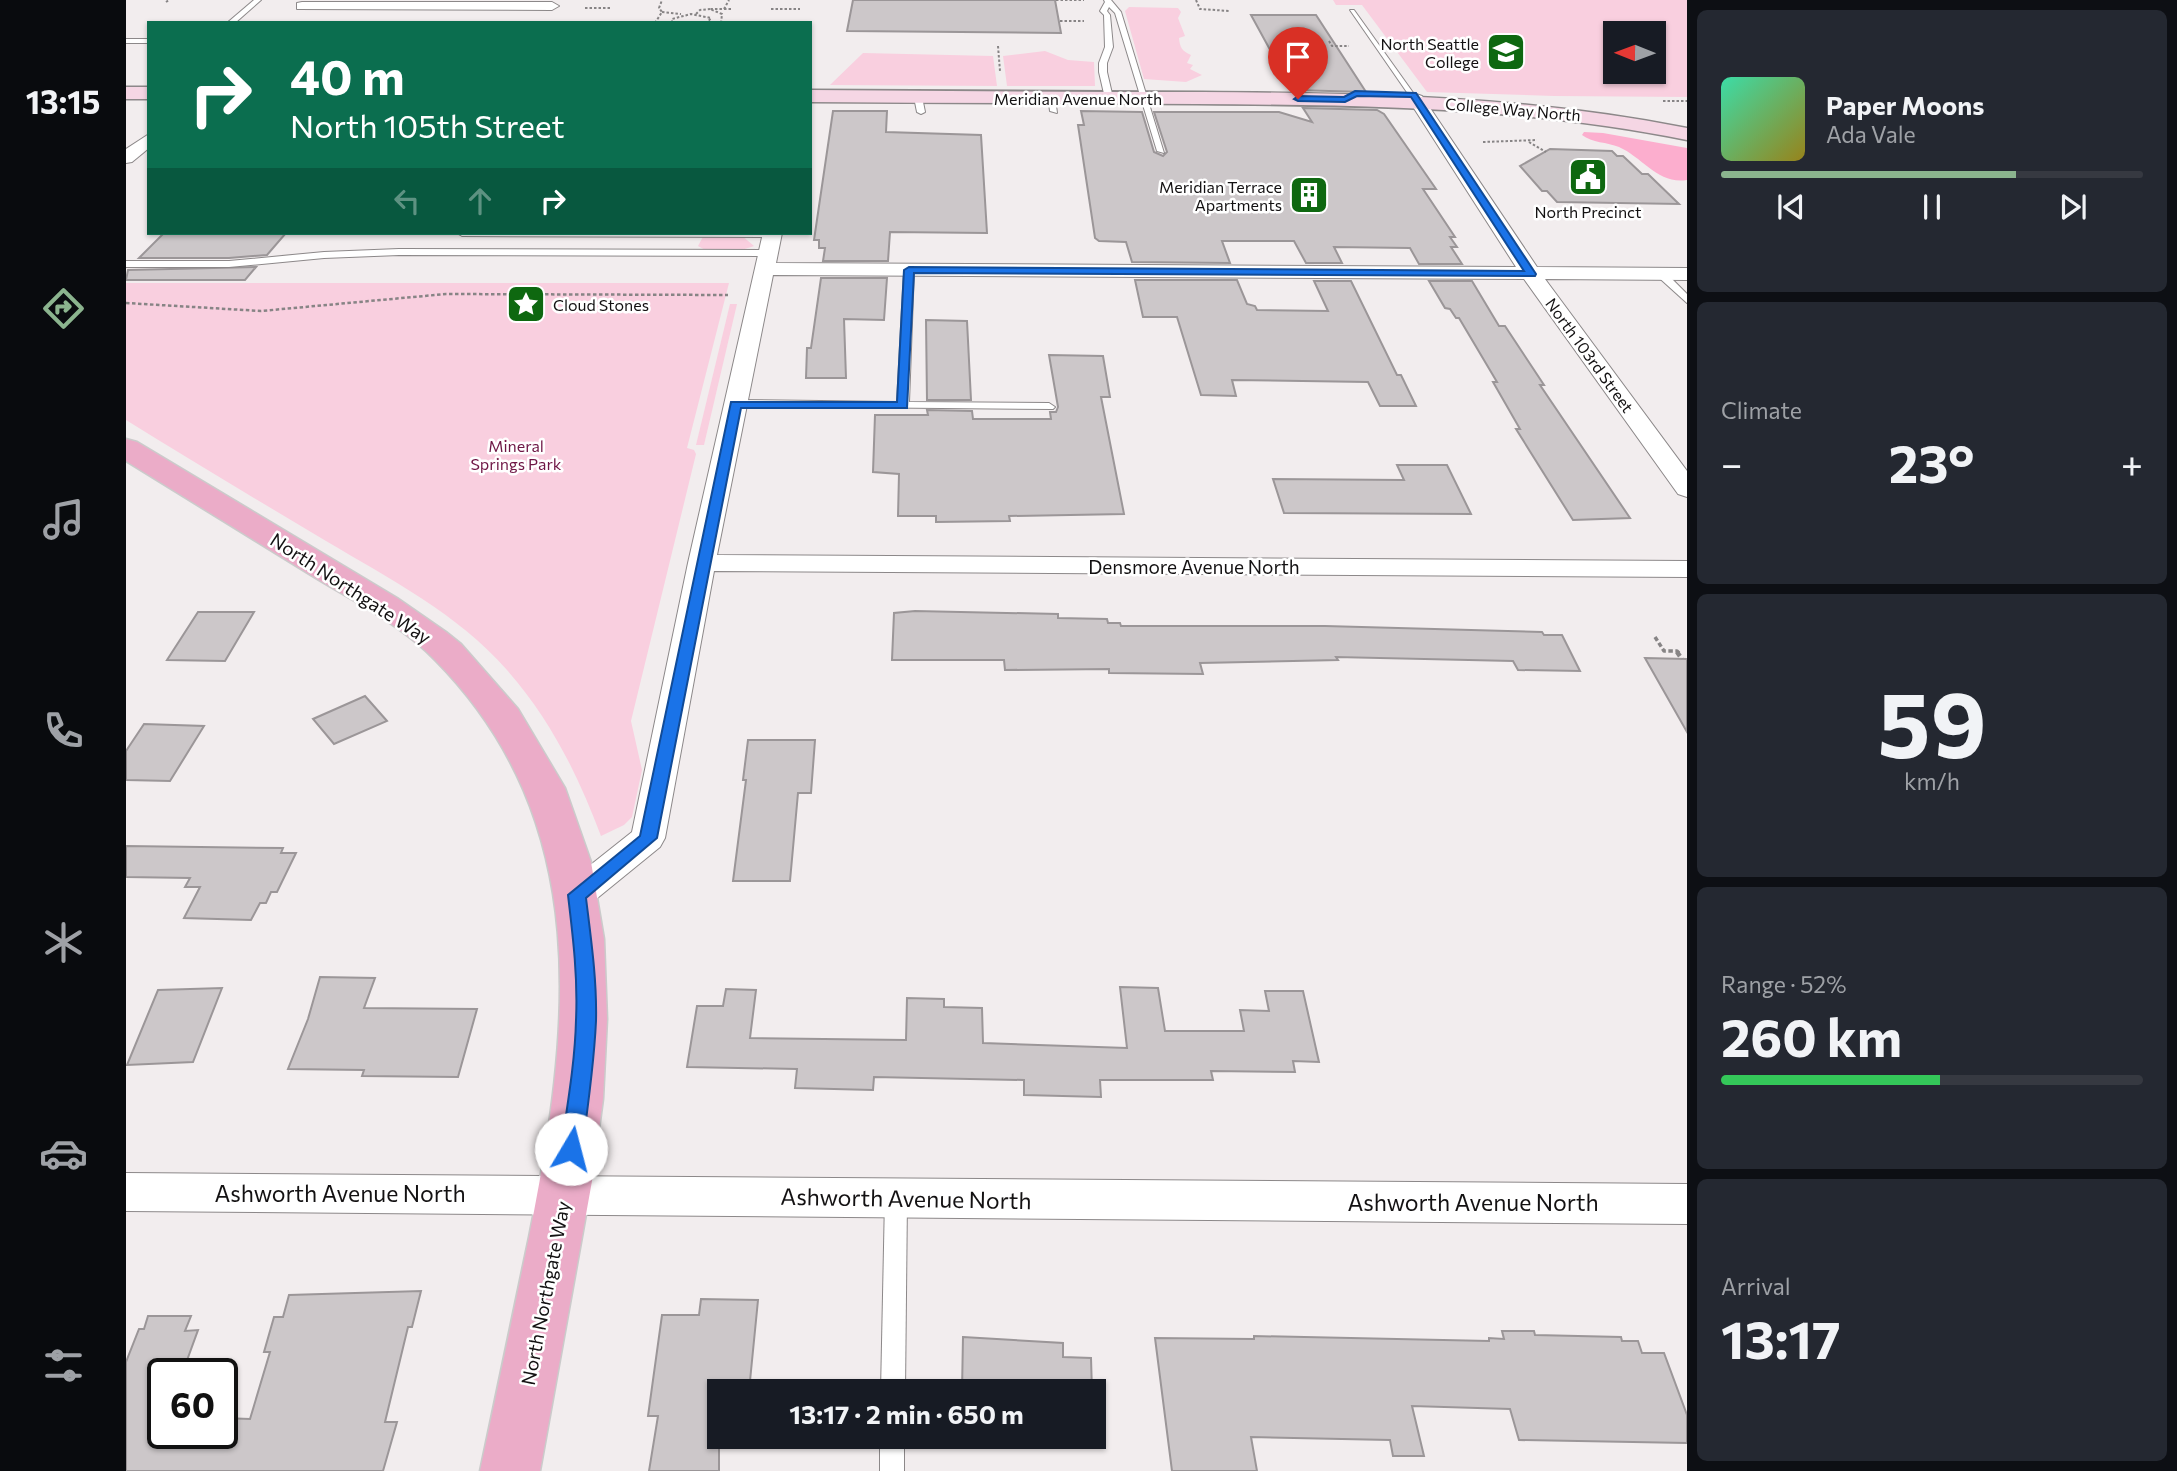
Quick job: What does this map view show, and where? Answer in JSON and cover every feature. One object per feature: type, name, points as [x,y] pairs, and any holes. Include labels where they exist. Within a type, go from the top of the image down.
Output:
[{"type":"main road","name":"North Northgate Way","points":[[126,448],[413,624],[446,651],[483,690],[528,754],[548,797],[561,832],[577,895],[584,950],[586,1019],[581,1082],[565,1195],[510,1471]]},
{"type":"street","points":[[302,6],[555,3]]},
{"type":"street","points":[[542,21],[555,3]]},
{"type":"street","name":"Meridian Avenue North","points":[[812,96],[920,105],[1053,104],[1109,98],[1345,99]]},
{"type":"street","name":"College Way North","points":[[1345,99],[1557,104],[1687,124]]},
{"type":"street","name":"College Way North","points":[[1416,99],[1541,110],[1618,120],[1687,134]]},
{"type":"street","name":"North 103rd Street","points":[[1416,99],[1531,274],[1687,489]]},
{"type":"street","points":[[126,158],[147,141]]},
{"type":"street","points":[[577,895],[648,838],[702,563],[769,247],[909,270],[1687,274]]},
{"type":"street","name":"Densmore Avenue North","points":[[702,563],[1687,569]]},
{"type":"street","name":"Ashworth Avenue North","points":[[126,1192],[1687,1205]]},
{"type":"lane","points":[[232,21],[258,0]]},
{"type":"lane","points":[[1106,5],[1097,15],[1097,23],[1107,36]]},
{"type":"lane","points":[[1106,5],[1109,47],[1103,72],[1109,98]]},
{"type":"lane","points":[[1106,5],[1118,12],[1161,151]]},
{"type":"lane","name":"North 103rd Street","points":[[1352,11],[1416,99]]},
{"type":"lane","points":[[126,41],[147,41]]},
{"type":"lane","points":[[652,235],[769,247]]},
{"type":"lane","points":[[126,264],[229,264],[324,255],[399,252],[769,247]]},
{"type":"lane","points":[[903,406],[909,270]]},
{"type":"lane","points":[[1660,274],[1687,300]]},
{"type":"lane","points":[[736,404],[1049,407]]},
{"type":"lane","points":[[893,1379],[896,1199]]},
{"type":"lane","points":[[891,1471],[892,1449]]},
{"type":"path","points":[[662,0],[659,8],[662,12]]},
{"type":"path","points":[[724,9],[729,0]]},
{"type":"path","points":[[1056,0],[1092,1]]},
{"type":"path","points":[[1196,0],[1200,9],[1229,11]]},
{"type":"path","points":[[585,8],[612,8]]},
{"type":"path","points":[[710,9],[722,14],[721,21]]},
{"type":"path","points":[[696,14],[700,10],[733,9]]},
{"type":"path","points":[[771,9],[800,9]]},
{"type":"path","points":[[662,12],[696,14],[711,18],[709,21]]},
{"type":"path","points":[[656,21],[662,12]]},
{"type":"path","points":[[672,21],[681,14]]},
{"type":"path","points":[[1060,21],[1097,23]]},
{"type":"path","points":[[1329,41],[1332,46],[1353,46]]},
{"type":"path","points":[[998,46],[1000,73]]},
{"type":"path","points":[[1528,142],[1546,152]]},
{"type":"path","points":[[126,303],[261,311],[446,294],[729,295]]},
{"type":"path","points":[[1655,637],[1664,651],[1677,651],[1682,659]]},
{"type":"green space","name":"North Seattle College","points":[[1333,0],[1687,0],[1687,97],[1427,92],[1362,5],[1336,5]]},
{"type":"green space","points":[[1129,7],[1178,8],[1181,12],[1178,18],[1185,36],[1179,38],[1181,47],[1191,55],[1187,63],[1193,65],[1190,69],[1202,75],[1186,82],[1144,79],[1125,11]]},
{"type":"green space","points":[[1045,51],[1068,60],[1094,62],[1095,86],[1007,86],[1003,56]]},
{"type":"green space","points":[[863,53],[993,56],[997,86],[830,85]]},
{"type":"green space","points":[[704,235],[741,235],[754,246],[719,253],[698,246]]},
{"type":"green space","name":"Mineral Springs Park","points":[[126,283],[729,283],[687,448],[694,450],[696,454],[631,721],[642,770],[632,817],[624,825],[601,836],[573,770],[537,708],[507,670],[467,632],[398,584],[126,420]]},
{"type":"green space","points":[[730,304],[737,304],[704,445],[696,445]]},
{"type":"shaded area","points":[[1584,132],[1687,148],[1687,180],[1659,174],[1627,151],[1586,138],[1582,135]]},
{"type":"building","points":[[853,0],[1055,0],[1061,33],[847,31]]},
{"type":"building","points":[[1251,15],[1316,15],[1366,92],[1292,90]]},
{"type":"building","points":[[1303,108],[1377,110],[1384,114],[1436,189],[1423,189],[1455,237],[1450,237],[1457,247],[1451,247],[1462,264],[1419,264],[1410,248],[1334,247],[1342,263],[1306,263],[1294,241],[1222,241],[1230,263],[1132,262],[1126,242],[1099,241],[1095,238],[1078,125],[1084,125],[1081,111],[1142,112],[1154,152],[1163,156],[1167,152],[1154,112],[1279,112],[1312,122]]},
{"type":"building","points":[[833,111],[887,111],[886,132],[981,135],[987,233],[890,232],[888,261],[823,261],[825,248],[819,248],[819,240],[814,240]]},
{"type":"building","name":"North Precinct","points":[[1550,149],[1612,151],[1617,156],[1623,156],[1642,174],[1648,174],[1679,204],[1557,202],[1547,191],[1542,191],[1520,166]]},
{"type":"building","points":[[162,235],[284,235],[267,255],[229,258],[139,258]]},
{"type":"building","points":[[256,267],[245,280],[126,280],[128,270]]},
{"type":"building","points":[[821,278],[887,278],[884,320],[844,319],[846,378],[806,378],[807,348],[811,348]]},
{"type":"building","points":[[1135,280],[1237,280],[1247,304],[1255,306],[1257,310],[1328,311],[1314,281],[1351,281],[1397,375],[1401,375],[1416,406],[1380,406],[1368,382],[1232,380],[1236,396],[1201,395],[1177,317],[1143,317]]},
{"type":"building","points":[[1429,281],[1472,281],[1499,326],[1505,326],[1544,385],[1540,385],[1630,518],[1573,520],[1516,429],[1520,429],[1493,382],[1497,382],[1459,318],[1445,308]]},
{"type":"building","points":[[926,320],[967,321],[971,400],[927,400]]},
{"type":"building","points":[[1049,355],[1103,356],[1110,397],[1101,397],[1124,514],[1009,516],[1010,521],[936,522],[936,516],[898,516],[899,474],[873,472],[875,415],[928,415],[927,410],[972,411],[973,419],[1051,419],[1050,412],[1056,412],[1058,407]]},
{"type":"building","points":[[1397,465],[1447,465],[1471,514],[1284,513],[1273,479],[1404,480]]},
{"type":"building","points":[[915,611],[1058,614],[1058,618],[1107,619],[1108,623],[1120,623],[1121,626],[1325,626],[1542,632],[1544,635],[1562,635],[1580,671],[1518,670],[1513,661],[1336,657],[1338,660],[1200,663],[1203,674],[1109,673],[1109,669],[1005,670],[1004,660],[892,660],[894,613]]},
{"type":"building","points":[[198,612],[254,612],[225,661],[167,660]]},
{"type":"building","points":[[1645,658],[1687,659],[1687,732]]},
{"type":"building","points":[[365,696],[387,721],[334,744],[313,719]]},
{"type":"building","points":[[144,724],[204,726],[170,781],[126,780],[126,751]]},
{"type":"building","points":[[748,740],[815,740],[811,793],[798,793],[790,881],[733,881],[746,780],[743,780]]},
{"type":"building","points":[[126,846],[283,848],[281,853],[296,853],[277,892],[271,892],[266,903],[260,903],[251,920],[184,918],[200,887],[185,887],[190,878],[126,877]]},
{"type":"building","points":[[320,977],[375,978],[364,1008],[477,1009],[458,1077],[362,1076],[364,1070],[288,1069],[308,1019]]},
{"type":"building","points":[[1120,987],[1158,988],[1165,1031],[1244,1031],[1240,1010],[1269,1011],[1265,991],[1303,991],[1319,1062],[1293,1061],[1295,1072],[1211,1071],[1213,1080],[1100,1080],[1101,1097],[1024,1095],[1024,1080],[874,1077],[873,1090],[795,1088],[797,1069],[687,1067],[697,1006],[723,1006],[726,989],[756,990],[750,1038],[906,1040],[907,998],[944,999],[944,1007],[982,1008],[983,1043],[1127,1048]]},
{"type":"building","points":[[222,988],[193,1062],[127,1065],[158,990]]},
{"type":"building","points":[[421,1291],[412,1327],[408,1327],[385,1422],[397,1422],[383,1471],[126,1471],[126,1362],[139,1329],[144,1329],[148,1316],[191,1316],[185,1331],[198,1330],[188,1358],[147,1358],[147,1449],[238,1449],[238,1419],[250,1419],[270,1352],[264,1352],[274,1317],[283,1317],[289,1295]]},
{"type":"building","points":[[701,1299],[758,1300],[750,1379],[707,1379],[707,1449],[719,1449],[719,1471],[649,1471],[658,1416],[648,1416],[662,1315],[699,1315]]},
{"type":"building","points":[[1502,1331],[1534,1331],[1535,1335],[1621,1337],[1622,1341],[1638,1341],[1642,1353],[1664,1353],[1687,1415],[1687,1443],[1519,1440],[1510,1409],[1412,1406],[1424,1456],[1393,1456],[1390,1440],[1251,1437],[1257,1471],[1172,1471],[1155,1338],[1254,1339],[1254,1336],[1489,1341],[1489,1338],[1504,1339]]},
{"type":"building","points":[[963,1337],[1063,1343],[1063,1357],[1091,1358],[1092,1379],[962,1379]]},
{"type":"place","name":"North Seattle College","points":[[1506,52]]},
{"type":"place","name":"North Precinct","points":[[1588,177]]},
{"type":"place","name":"Meridian Terrace Apartments","points":[[1309,195]]},
{"type":"place","name":"Cloud Stones","points":[[526,304]]},
{"type":"route","points":[[571,1149],[581,1082],[586,1019],[584,950],[577,895],[648,838],[736,404],[903,406],[909,270],[1531,274],[1413,95],[1355,94],[1345,99],[1298,99]]}]
